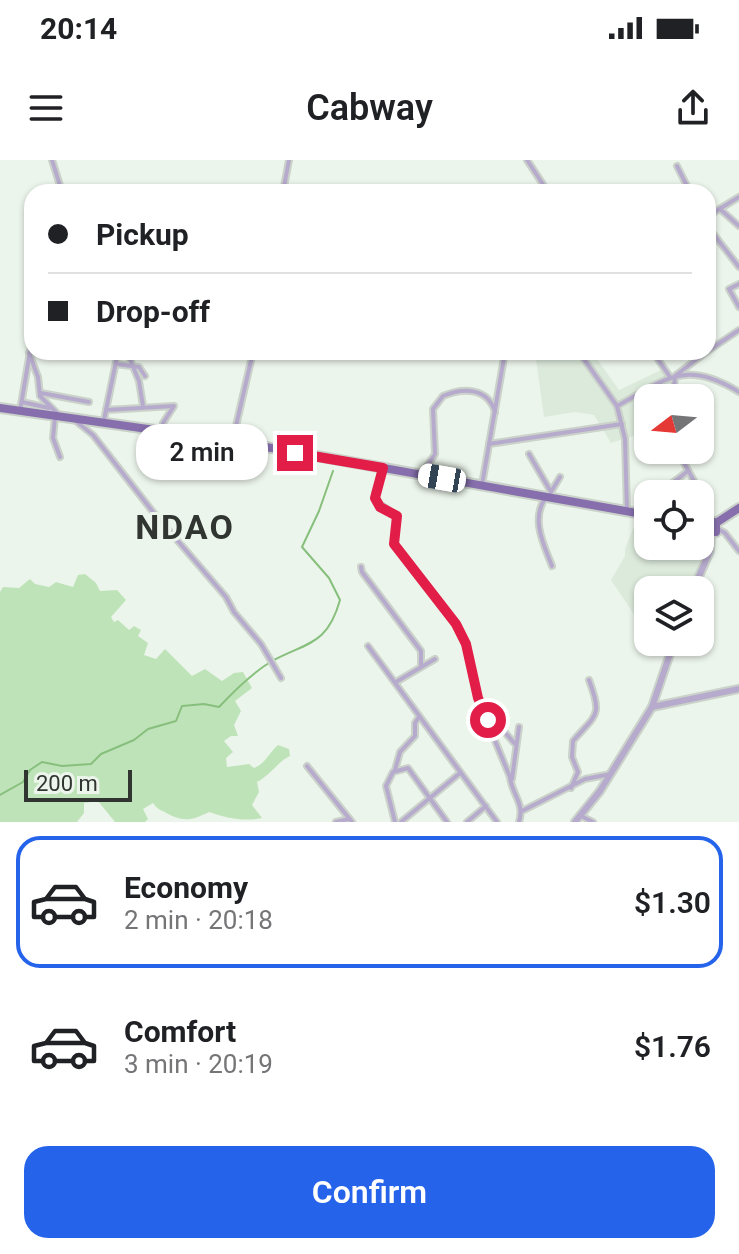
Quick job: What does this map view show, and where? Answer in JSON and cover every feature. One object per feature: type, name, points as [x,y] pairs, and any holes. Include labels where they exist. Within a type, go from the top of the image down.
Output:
[{"type":"main road","points":[[0,408],[21,406],[99,422],[232,441],[634,513]]},
{"type":"main road","points":[[714,524],[739,508]]},
{"type":"street","points":[[52,160],[60,184]]},
{"type":"street","points":[[284,184],[289,160]]},
{"type":"street","points":[[527,160],[543,184]]},
{"type":"street","points":[[677,166],[686,184]]},
{"type":"street","points":[[739,197],[718,211],[739,226]]},
{"type":"street","points":[[716,236],[739,267]]},
{"type":"street","points":[[739,284],[729,289],[739,307]]},
{"type":"street","points":[[716,345],[739,330]]},
{"type":"street","points":[[21,406],[28,360]]},
{"type":"street","points":[[32,360],[43,402],[93,435],[153,512],[226,597],[234,612],[261,644],[281,678]]},
{"type":"street","points":[[93,435],[106,410],[117,360]]},
{"type":"street","points":[[130,360],[143,394],[143,407]]},
{"type":"street","points":[[232,441],[251,360]]},
{"type":"street","points":[[482,485],[504,360]]},
{"type":"street","points":[[585,360],[617,406],[626,447],[631,512],[634,510]]},
{"type":"street","points":[[659,360],[672,377],[672,384]]},
{"type":"street","points":[[617,406],[672,377],[695,360]]},
{"type":"street","points":[[116,364],[139,367],[145,376]]},
{"type":"street","points":[[672,377],[692,373],[720,380],[739,392]]},
{"type":"street","points":[[422,474],[435,454],[433,409],[443,396],[468,390],[482,393],[487,396],[495,412]]},
{"type":"street","points":[[39,393],[89,402]]},
{"type":"street","points":[[106,410],[174,406],[163,423],[162,432]]},
{"type":"street","points":[[60,415],[53,438],[60,457]]},
{"type":"street","points":[[489,444],[622,424]]},
{"type":"street","points":[[529,454],[549,496]]},
{"type":"street","points":[[684,464],[693,480]]},
{"type":"street","points":[[383,468],[375,498],[380,507],[397,516],[394,544],[456,624],[466,644],[478,698],[522,811],[519,822]]},
{"type":"street","points":[[676,480],[688,471]]},
{"type":"street","points":[[552,566],[545,554],[539,524],[541,505],[560,477]]},
{"type":"street","points":[[714,528],[725,533],[739,551]]},
{"type":"street","points":[[361,567],[421,651],[421,665]]},
{"type":"street","points":[[368,646],[497,822]]},
{"type":"street","points":[[593,822],[578,820],[611,774],[652,707],[669,656]]},
{"type":"street","points":[[396,682],[435,659]]},
{"type":"street","points":[[571,788],[578,772],[572,757],[573,741],[598,712],[598,703],[589,680]]},
{"type":"street","points":[[652,707],[739,689]]},
{"type":"street","points":[[419,717],[415,723],[415,736],[400,752],[397,769],[386,790],[398,822],[460,773]]},
{"type":"street","points":[[487,718],[496,722],[515,744]]},
{"type":"street","points":[[510,781],[519,727]]},
{"type":"street","points":[[307,766],[351,820]]},
{"type":"street","points":[[393,772],[408,768],[447,822]]},
{"type":"street","points":[[522,811],[585,779],[611,774]]},
{"type":"street","points":[[467,822],[486,806]]},
{"type":"street","points":[[336,822],[351,820]]},
{"type":"shaded area","points":[[536,360],[598,360],[619,390],[663,369],[671,384],[634,384],[634,436],[611,443],[594,415],[575,412],[544,417]]},
{"type":"shaded area","points":[[634,526],[634,560],[700,560],[695,576],[634,576],[634,614],[611,580],[625,556]]},
{"type":"green space","points":[[85,574],[100,591],[117,590],[126,600],[111,617],[129,630],[134,626],[141,630],[138,636],[148,643],[144,655],[156,659],[165,649],[192,676],[205,669],[222,681],[234,673],[243,672],[252,688],[235,701],[241,711],[234,725],[238,736],[224,741],[233,752],[226,758],[227,767],[249,764],[254,768],[278,745],[289,749],[290,756],[257,782],[259,792],[252,805],[262,818],[235,819],[209,812],[181,819],[153,803],[143,809],[148,819],[145,822],[115,822],[98,801],[84,803],[84,813],[77,822],[0,822],[0,592],[3,587],[19,588],[30,579],[35,584],[49,587],[56,582],[73,587],[78,575]]},
{"type":"waterway","points":[[0,795],[23,782],[30,770],[42,762],[62,766],[91,764],[101,754],[134,740],[148,729],[176,721],[182,706],[204,704],[219,707],[265,666],[322,635],[335,615],[340,600],[329,578],[302,547],[333,471]]},
{"type":"district","name":"NDAO","points":[[185,527]]},
{"type":"route","points":[[295,453],[383,468],[375,498],[380,507],[397,516],[394,544],[456,624],[471,657],[478,698],[488,720]]}]
